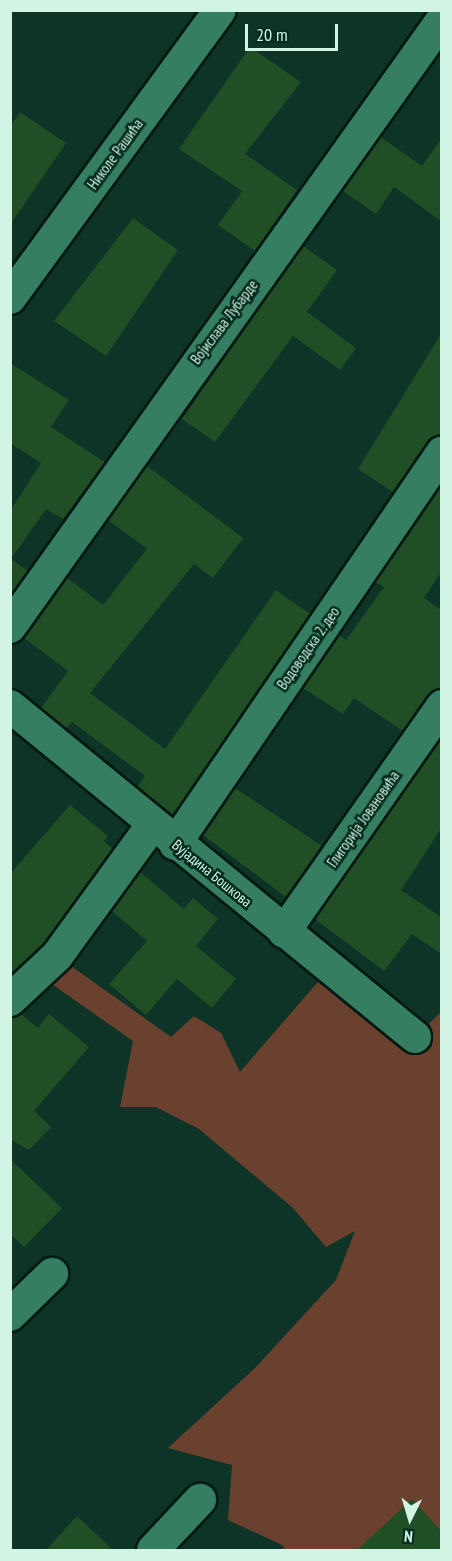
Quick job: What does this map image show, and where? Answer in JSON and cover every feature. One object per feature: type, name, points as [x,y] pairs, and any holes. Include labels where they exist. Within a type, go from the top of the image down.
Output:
[{"type":"street","name":"Николе Рашића","points":[[10,298],[220,10]]},
{"type":"street","name":"Војислава Лубарде","points":[[10,627],[441,20]]},
{"type":"street","name":"Водоводска 2. део","points":[[10,1000],[57,956],[164,834],[441,452]]},
{"type":"street","name":"Вујадина Бошкова","points":[[10,706],[284,932],[416,1037]]},
{"type":"street","name":"Глигорија Јовановића","points":[[284,932],[441,706]]},
{"type":"street","points":[[10,1315],[52,1274]]},
{"type":"street","points":[[153,1551],[200,1500]]},
{"type":"shaded area","points":[[57,956],[171,1037],[194,1016],[221,1033],[240,1072],[330,968],[415,1037],[441,1012],[441,1550],[283,1550],[284,1546],[228,1520],[232,1465],[168,1448],[255,1368],[336,1280],[355,1231],[326,1247],[293,1208],[199,1129],[156,1107],[120,1107],[133,1041],[39,975]]},
{"type":"building","points":[[250,47],[301,82],[245,154],[297,190],[255,251],[218,225],[242,191],[179,149]]},
{"type":"building","points":[[20,112],[66,143],[10,225],[10,127]]},
{"type":"building","points":[[381,137],[422,166],[441,139],[441,221],[394,187],[376,214],[343,191]]},
{"type":"building","points":[[133,218],[178,250],[106,356],[54,321]]},
{"type":"building","points":[[303,246],[337,270],[307,312],[356,348],[340,370],[293,336],[215,442],[182,419]]},
{"type":"building","points":[[441,334],[441,434],[427,442],[393,492],[358,469]]},
{"type":"building","points":[[10,363],[69,400],[51,427],[105,462],[63,519],[46,509],[11,559],[28,571],[10,595],[10,511],[41,463],[10,443]]},
{"type":"building","points":[[147,466],[243,538],[213,578],[194,564],[90,693],[165,749],[276,590],[310,614],[173,815],[137,787],[145,776],[72,722],[66,729],[41,708],[68,671],[24,638],[67,578],[103,605],[147,549],[108,520]]},
{"type":"building","points":[[441,485],[441,572],[424,598],[441,610],[441,688],[427,696],[403,731],[354,698],[343,714],[303,688],[339,635],[346,640],[384,587],[375,582]]},
{"type":"building","points":[[441,738],[441,829],[401,890],[441,917],[441,954],[412,934],[384,971],[315,919]]},
{"type":"building","points":[[235,788],[322,846],[286,897],[203,835]]},
{"type":"building","points":[[70,805],[108,836],[104,841],[113,849],[41,946],[10,975],[10,874]]},
{"type":"building","points":[[140,872],[184,909],[193,898],[218,919],[196,946],[236,979],[212,1008],[177,979],[146,1015],[109,984],[147,941],[112,911]]},
{"type":"building","points":[[21,1014],[38,1028],[49,1014],[89,1047],[34,1111],[51,1127],[29,1150],[10,1139],[10,1017]]},
{"type":"building","points":[[10,1159],[62,1208],[24,1247],[10,1234]]},
{"type":"building","points":[[412,1499],[441,1531],[441,1551],[356,1551]]},
{"type":"building","points":[[77,1516],[114,1551],[45,1551]]}]
